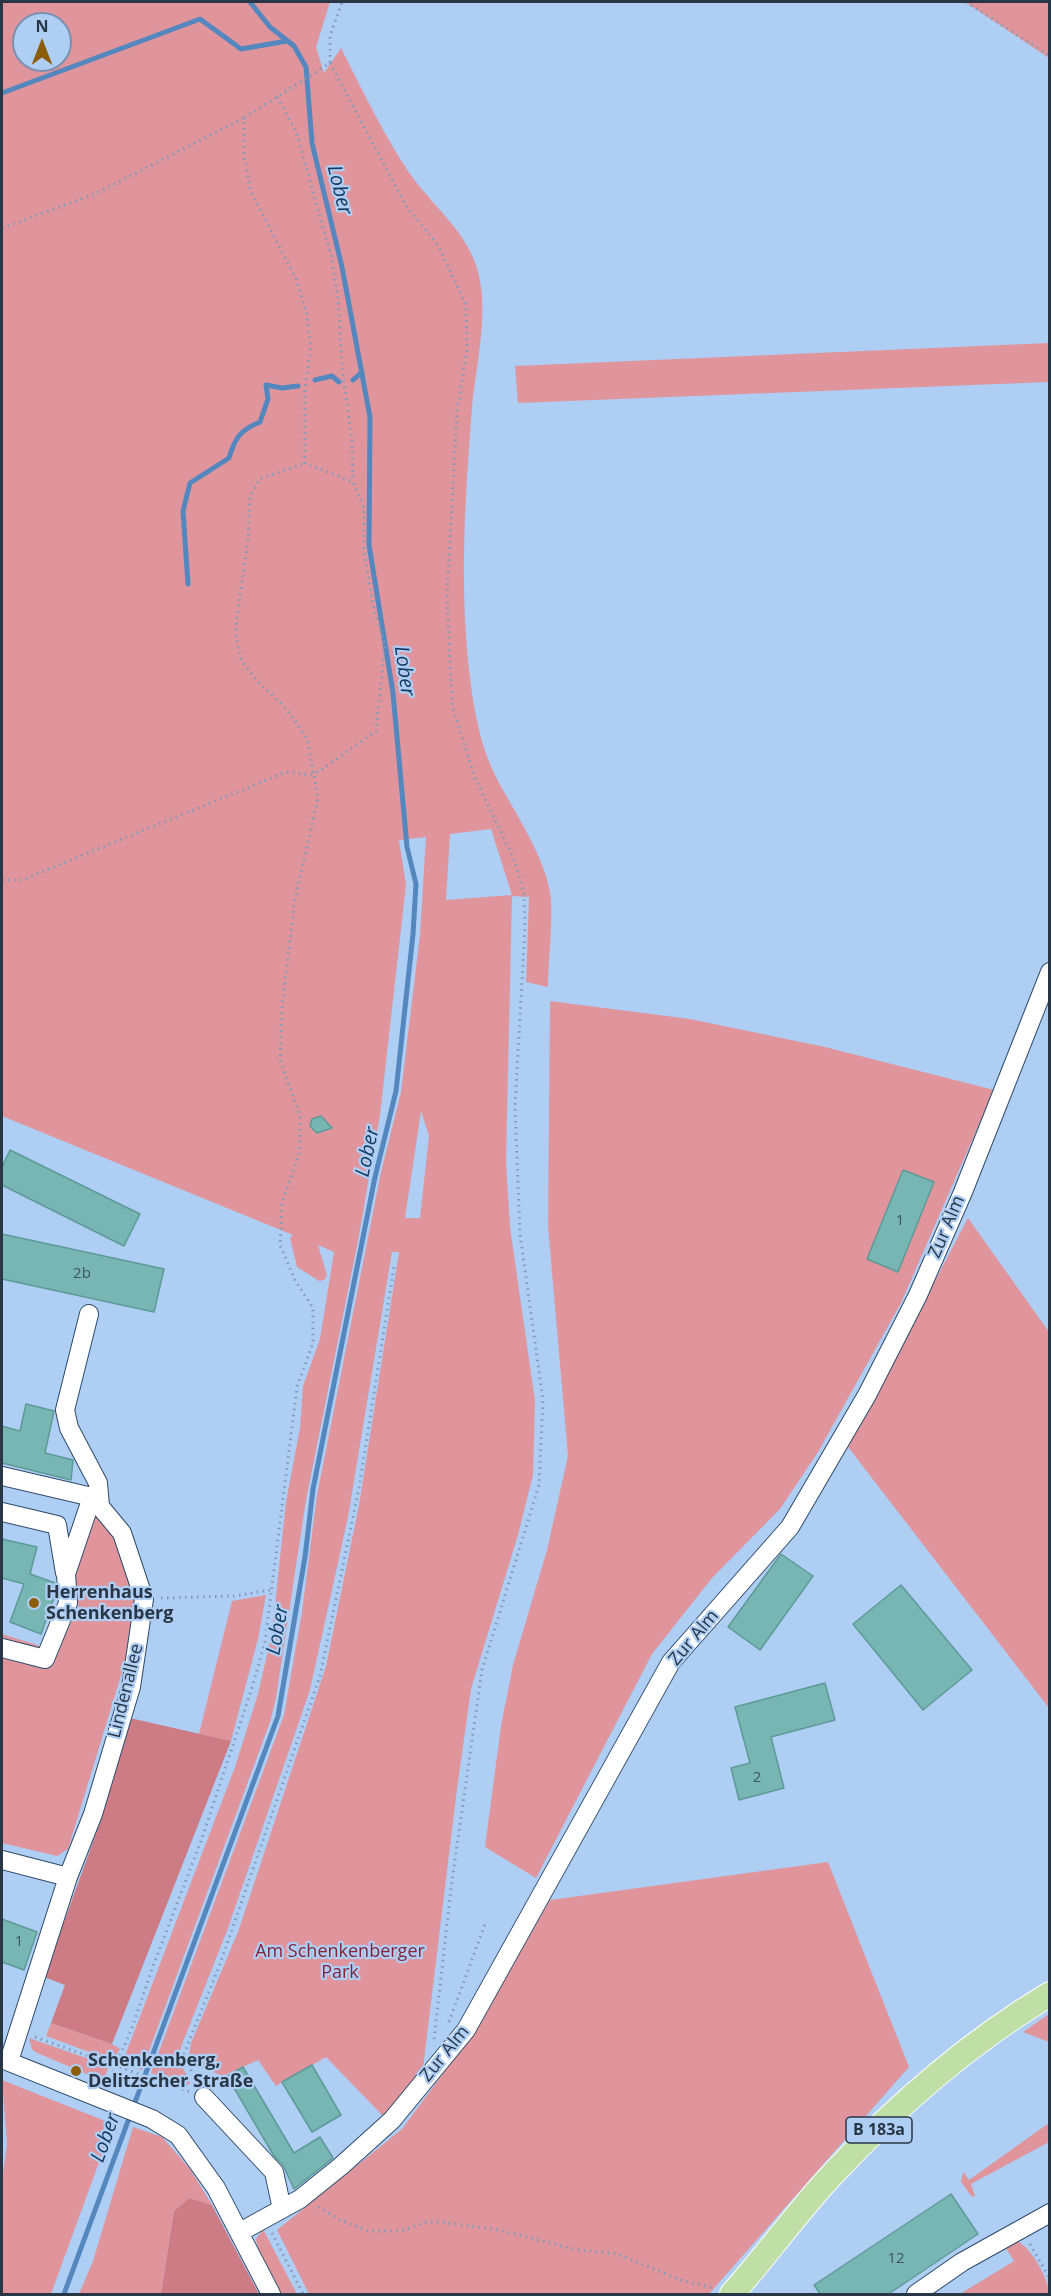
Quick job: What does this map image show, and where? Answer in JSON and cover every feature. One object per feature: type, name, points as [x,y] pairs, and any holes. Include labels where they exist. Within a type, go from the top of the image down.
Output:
[{"type":"main road","name":"B 183a","points":[[734,2294],[829,2178],[923,2086],[983,2037],[1050,1994]]},
{"type":"street","name":"Zur Alm","points":[[240,2232],[300,2199],[392,2120],[466,2030],[671,1662],[790,1527],[867,1395],[932,1264],[1050,972]]},
{"type":"street","points":[[66,1575],[96,1502],[98,1483],[69,1428],[65,1410],[89,1314]]},
{"type":"street","points":[[2,1476],[96,1502]]},
{"type":"street","name":"Lindenallee","points":[[5,2060],[18,2033],[68,1878],[93,1814],[131,1687],[140,1640],[144,1599],[136,1568],[122,1533],[96,1502]]},
{"type":"street","points":[[2,1512],[57,1525],[66,1575],[68,1603],[45,1659],[2,1648]]},
{"type":"street","points":[[2,1860],[68,1878]]},
{"type":"street","points":[[5,2060],[109,2096],[178,2135],[191,2150],[216,2188],[271,2295]]},
{"type":"street","points":[[204,2097],[274,2172],[282,2209]]},
{"type":"street","points":[[916,2295],[962,2262],[1050,2213]]},
{"type":"path","points":[[342,2],[330,36],[330,63],[406,206],[438,245],[466,305],[467,349],[457,412],[447,594],[452,705],[475,778],[514,859],[524,893],[525,927],[515,1118],[520,1234],[543,1400],[539,1485],[482,1670],[451,1887],[430,2072]]},
{"type":"path","points":[[966,2],[1050,56]]},
{"type":"path","points":[[2,228],[95,194],[244,118],[330,63]]},
{"type":"path","points":[[2,880],[22,880],[286,772],[314,775],[376,731],[385,644],[374,610],[364,551],[364,509],[353,482],[352,441],[342,366],[338,298],[331,256],[296,131],[276,97]]},
{"type":"path","points":[[244,118],[244,155],[251,192],[296,279],[306,311],[311,346],[305,388],[305,463]]},
{"type":"path","points":[[109,2096],[116,2065],[226,1771],[265,1642],[270,1590],[294,1429],[297,1387],[313,1343],[313,1308],[295,1280],[280,1245],[282,1203],[299,1154],[300,1116],[280,1060],[282,1007],[296,899],[318,798],[307,738],[284,706],[258,682],[242,660],[235,632],[248,540],[250,496],[260,479],[305,463],[353,482]]},
{"type":"path","points":[[204,2097],[189,2070],[184,2054],[220,1964],[320,1676],[354,1520],[394,1267]]},
{"type":"path","points":[[144,1599],[234,1596],[270,1590]]},
{"type":"path","points":[[447,2027],[486,1924]]},
{"type":"path","points":[[18,2033],[43,2038],[204,2097]]},
{"type":"path","points":[[300,2199],[340,2220],[368,2231],[400,2231],[427,2222],[467,2224],[562,2247],[617,2254],[684,2281],[734,2294]]},
{"type":"path","points":[[265,2218],[303,2295]]},
{"type":"path","points":[[1020,2228],[1050,2279]]},
{"type":"green space","name":"Am Schenkenberger Park","points":[[2,2],[330,2],[316,47],[324,73],[341,48],[408,171],[464,241],[477,268],[481,285],[481,338],[472,408],[464,543],[465,611],[470,678],[482,742],[497,779],[542,864],[550,892],[551,913],[548,987],[526,982],[529,897],[512,896],[506,1162],[510,1227],[535,1401],[533,1475],[518,1535],[471,1689],[423,2068],[384,2117],[326,2057],[276,2086],[258,2060],[223,2076],[198,2066],[194,2067],[189,2054],[191,2043],[238,1932],[326,1666],[359,1505],[399,1252],[392,1252],[348,1517],[310,1690],[227,1931],[181,2047],[180,2061],[190,2083],[186,2086],[151,2073],[284,1715],[302,1612],[317,1495],[381,1172],[401,1092],[420,935],[426,837],[399,840],[406,885],[380,1115],[358,1241],[306,1500],[276,1698],[270,1722],[142,2070],[123,2061],[235,1767],[258,1694],[272,1633],[286,1502],[300,1428],[303,1386],[320,1339],[334,1252],[318,1245],[327,1275],[324,1280],[319,1281],[297,1267],[290,1238],[293,1235],[2,1116]],"holes":[[[491,829],[512,895],[446,900],[450,834]],[[421,1111],[429,1136],[420,1218],[405,1218]]]},
{"type":"green space","points":[[965,2],[1049,2],[1049,58]]},
{"type":"green space","points":[[1049,343],[1049,382],[518,403],[515,366]]},
{"type":"green space","points":[[550,1001],[690,1019],[825,1047],[994,1090],[901,1303],[818,1452],[780,1509],[712,1578],[652,1654],[536,1878],[485,1847],[501,1726],[513,1665],[547,1550],[568,1456],[548,1226]]},
{"type":"green space","points":[[968,1218],[1049,1332],[1049,1708],[848,1447]]},
{"type":"green space","points":[[94,1511],[116,1536],[128,1570],[134,1601],[131,1643],[68,1849],[57,1856],[2,1843],[2,1634],[56,1651],[79,1608],[72,1589],[73,1575]]},
{"type":"green space","points":[[266,1595],[258,1639],[231,1741],[199,1734],[232,1601]]},
{"type":"green space","points":[[828,1862],[909,2067],[709,2294],[309,2294],[277,2230],[402,2129],[476,2029],[550,1900]]},
{"type":"green space","points":[[1049,2014],[1049,2042],[1023,2032]]},
{"type":"green space","points":[[51,2023],[112,2044],[120,2049],[113,2061],[46,2036]]},
{"type":"green space","points":[[29,2038],[109,2066],[103,2081],[35,2052]]},
{"type":"green space","points":[[2,2080],[113,2124],[51,2294],[2,2294],[2,2180],[7,2144]]},
{"type":"green space","points":[[1049,2123],[1049,2142],[971,2184],[975,2196],[972,2197],[961,2182],[963,2172],[969,2180]]},
{"type":"green space","points":[[133,2127],[162,2137],[190,2169],[212,2205],[189,2198],[174,2211],[161,2294],[79,2294],[93,2261]]},
{"type":"green space","points":[[263,2229],[297,2294],[281,2294],[258,2250],[256,2239]]},
{"type":"green space","points":[[1017,2241],[1028,2250],[1038,2264],[1046,2280],[1049,2294],[960,2294],[1014,2261],[1006,2248]]},
{"type":"shaded area","points":[[130,1718],[231,1741],[112,2044],[51,2023],[65,1985],[44,1977],[101,1820]]},
{"type":"shaded area","points":[[189,2198],[212,2205],[259,2294],[161,2294],[174,2211]]},
{"type":"building","points":[[321,1116],[332,1128],[317,1133],[310,1126],[312,1119]]},
{"type":"building","points":[[10,1150],[140,1214],[124,1246],[2,1185],[2,1167]]},
{"type":"building","points":[[903,1170],[934,1182],[898,1272],[867,1259]]},
{"type":"building","points":[[2,1234],[164,1269],[154,1312],[2,1279]]},
{"type":"building","points":[[26,1404],[54,1411],[45,1453],[73,1460],[71,1480],[2,1463],[2,1426],[20,1431]]},
{"type":"building","points":[[2,1539],[37,1547],[30,1574],[55,1583],[56,1592],[41,1634],[10,1622],[24,1584],[2,1578]]},
{"type":"building","points":[[781,1554],[813,1576],[760,1650],[728,1627]]},
{"type":"building","points":[[901,1585],[972,1670],[923,1710],[853,1624]]},
{"type":"building","points":[[825,1683],[835,1720],[771,1737],[784,1788],[739,1800],[731,1768],[750,1763],[735,1707]]},
{"type":"building","points":[[2,1919],[37,1932],[24,1970],[2,1962]]},
{"type":"building","points":[[312,2065],[341,2115],[312,2132],[282,2082]]},
{"type":"building","points":[[243,2067],[294,2153],[320,2137],[333,2158],[294,2189],[283,2165],[274,2156],[227,2076]]},
{"type":"building","points":[[951,2194],[978,2234],[887,2295],[821,2295],[814,2285]]},
{"type":"waterway","name":"Lober","points":[[64,2294],[278,1716],[305,1557],[313,1489],[375,1177],[396,1091],[413,934],[416,884],[407,847],[393,693],[369,545],[370,417],[342,267],[312,143],[306,67],[294,46],[270,27],[250,2]]},
{"type":"waterway","points":[[2,93],[200,19],[241,49],[287,41]]},
{"type":"waterway","points":[[353,380],[362,372]]},
{"type":"waterway","points":[[315,380],[332,376],[339,382]]},
{"type":"waterway","points":[[188,584],[183,511],[190,483],[229,458],[239,436],[260,422],[268,399],[266,385],[282,388],[298,386]]},
{"type":"place","name":"Herrenhaus Schenkenberg","points":[[34,1603]]},
{"type":"place","name":"Schenkenberg, Delitzscher Straße","points":[[76,2071]]}]
